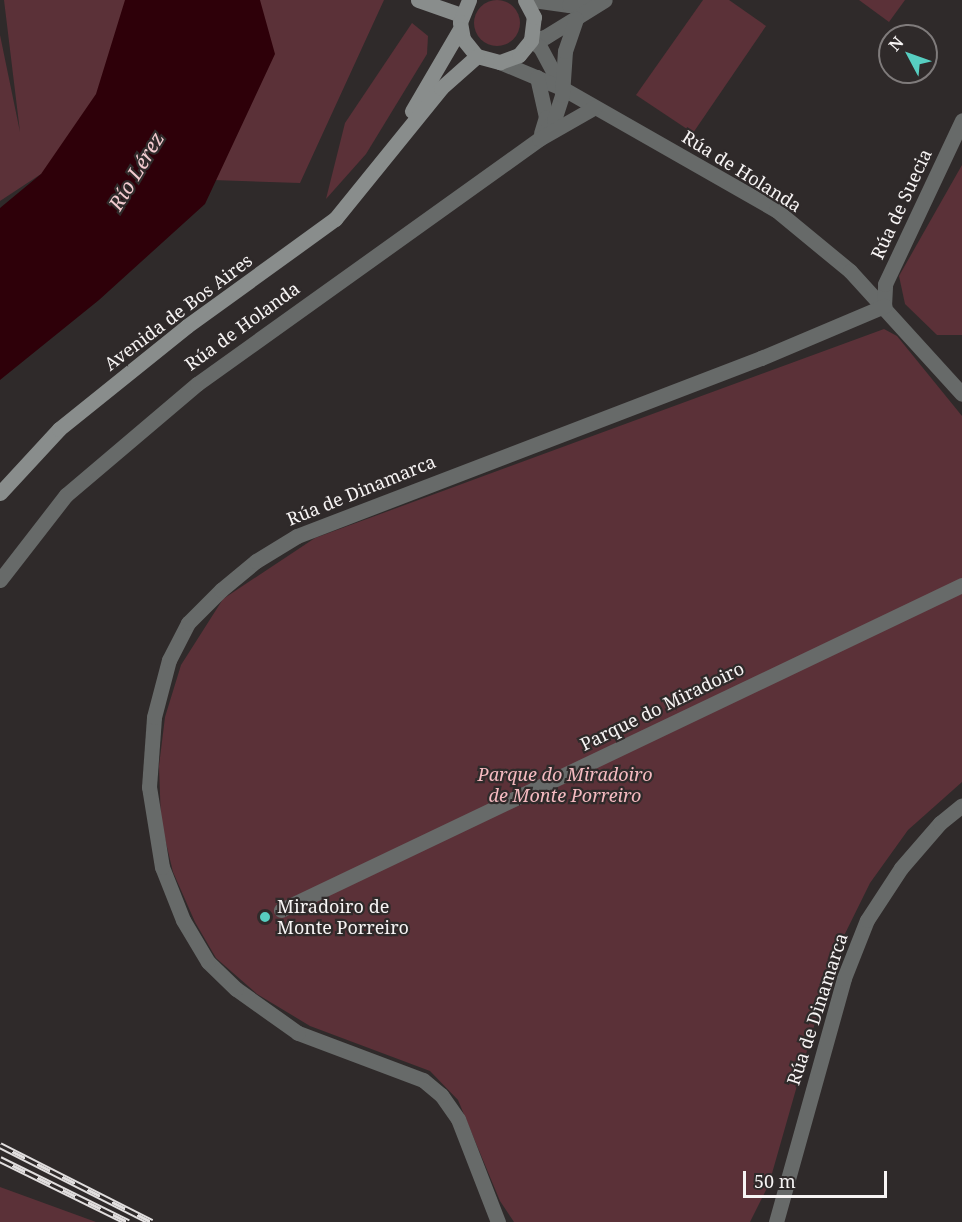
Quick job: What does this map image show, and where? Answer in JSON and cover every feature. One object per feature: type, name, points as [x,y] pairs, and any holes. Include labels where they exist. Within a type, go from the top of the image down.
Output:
[{"type":"street","points":[[418,0],[460,22],[463,39],[477,56],[500,62],[519,55],[531,40],[576,20],[603,1]]},
{"type":"street","name":"Avenida de Bos Aires","points":[[380,165],[460,22],[469,0]]},
{"type":"street","points":[[525,0],[534,16],[531,40]]},
{"type":"street","points":[[533,0],[568,5],[603,1]]},
{"type":"street","points":[[562,88],[565,51],[576,20]]},
{"type":"street","points":[[531,40],[540,47],[562,88]]},
{"type":"street","name":"Avenida de Bos Aires","points":[[0,493],[59,429],[188,326],[335,219],[441,88],[477,56]]},
{"type":"street","name":"Rúa de Holanda","points":[[500,62],[562,88],[776,210],[850,271],[962,394]]},
{"type":"street","points":[[537,77],[546,117],[539,139]]},
{"type":"street","name":"Rúa de Holanda","points":[[539,139],[554,120],[562,88]]},
{"type":"street","name":"Rúa de Holanda","points":[[0,580],[66,495],[153,419],[238,352],[539,139],[595,107]]},
{"type":"street","name":"Rúa de Suecia","points":[[884,306],[885,284],[962,120]]},
{"type":"street","name":"Rúa de Dinamarca","points":[[498,1222],[458,1119],[441,1095],[423,1080],[298,1033],[236,989],[208,962],[188,928],[162,867],[149,787],[154,717],[169,660],[188,623],[220,590],[256,561],[297,536],[761,358],[884,306]]},
{"type":"street","name":"Parque do Miradoiro","points":[[281,910],[962,585]]},
{"type":"street","name":"Rúa de Dinamarca","points":[[776,1222],[844,978],[867,920],[901,868],[940,823],[962,805]]},
{"type":"green space","points":[[4,0],[384,0],[300,183],[41,174],[0,201],[0,35],[20,132]]},
{"type":"green space","points":[[497,0],[513,7],[520,23],[513,39],[497,46],[481,39],[474,23],[481,7]]},
{"type":"green space","points":[[703,0],[729,0],[766,26],[693,133],[636,95]]},
{"type":"green space","points":[[859,0],[905,0],[889,22]]},
{"type":"green space","points":[[412,23],[428,36],[427,54],[366,154],[326,199],[345,123]]},
{"type":"green space","points":[[962,165],[962,335],[937,335],[905,304],[899,276]]},
{"type":"green space","name":"Parque do Miradoiro de Monte Porreiro","points":[[884,329],[897,336],[962,416],[962,782],[908,830],[870,883],[834,956],[769,1184],[750,1222],[514,1222],[500,1201],[458,1100],[430,1071],[310,1026],[257,994],[216,958],[195,922],[173,872],[161,822],[159,766],[165,717],[181,665],[223,599],[315,538]]},
{"type":"green space","points":[[0,1187],[96,1222],[0,1222]]},
{"type":"water","name":"Río Lérez","points":[[125,0],[260,0],[275,54],[205,204],[99,300],[0,380],[0,208],[41,174],[96,94]]},
{"type":"railway","points":[[0,1145],[152,1222]]},
{"type":"railway","points":[[0,1159],[128,1222]]},
{"type":"place","name":"Miradoiro de Monte Porreiro","points":[[265,917]]}]
